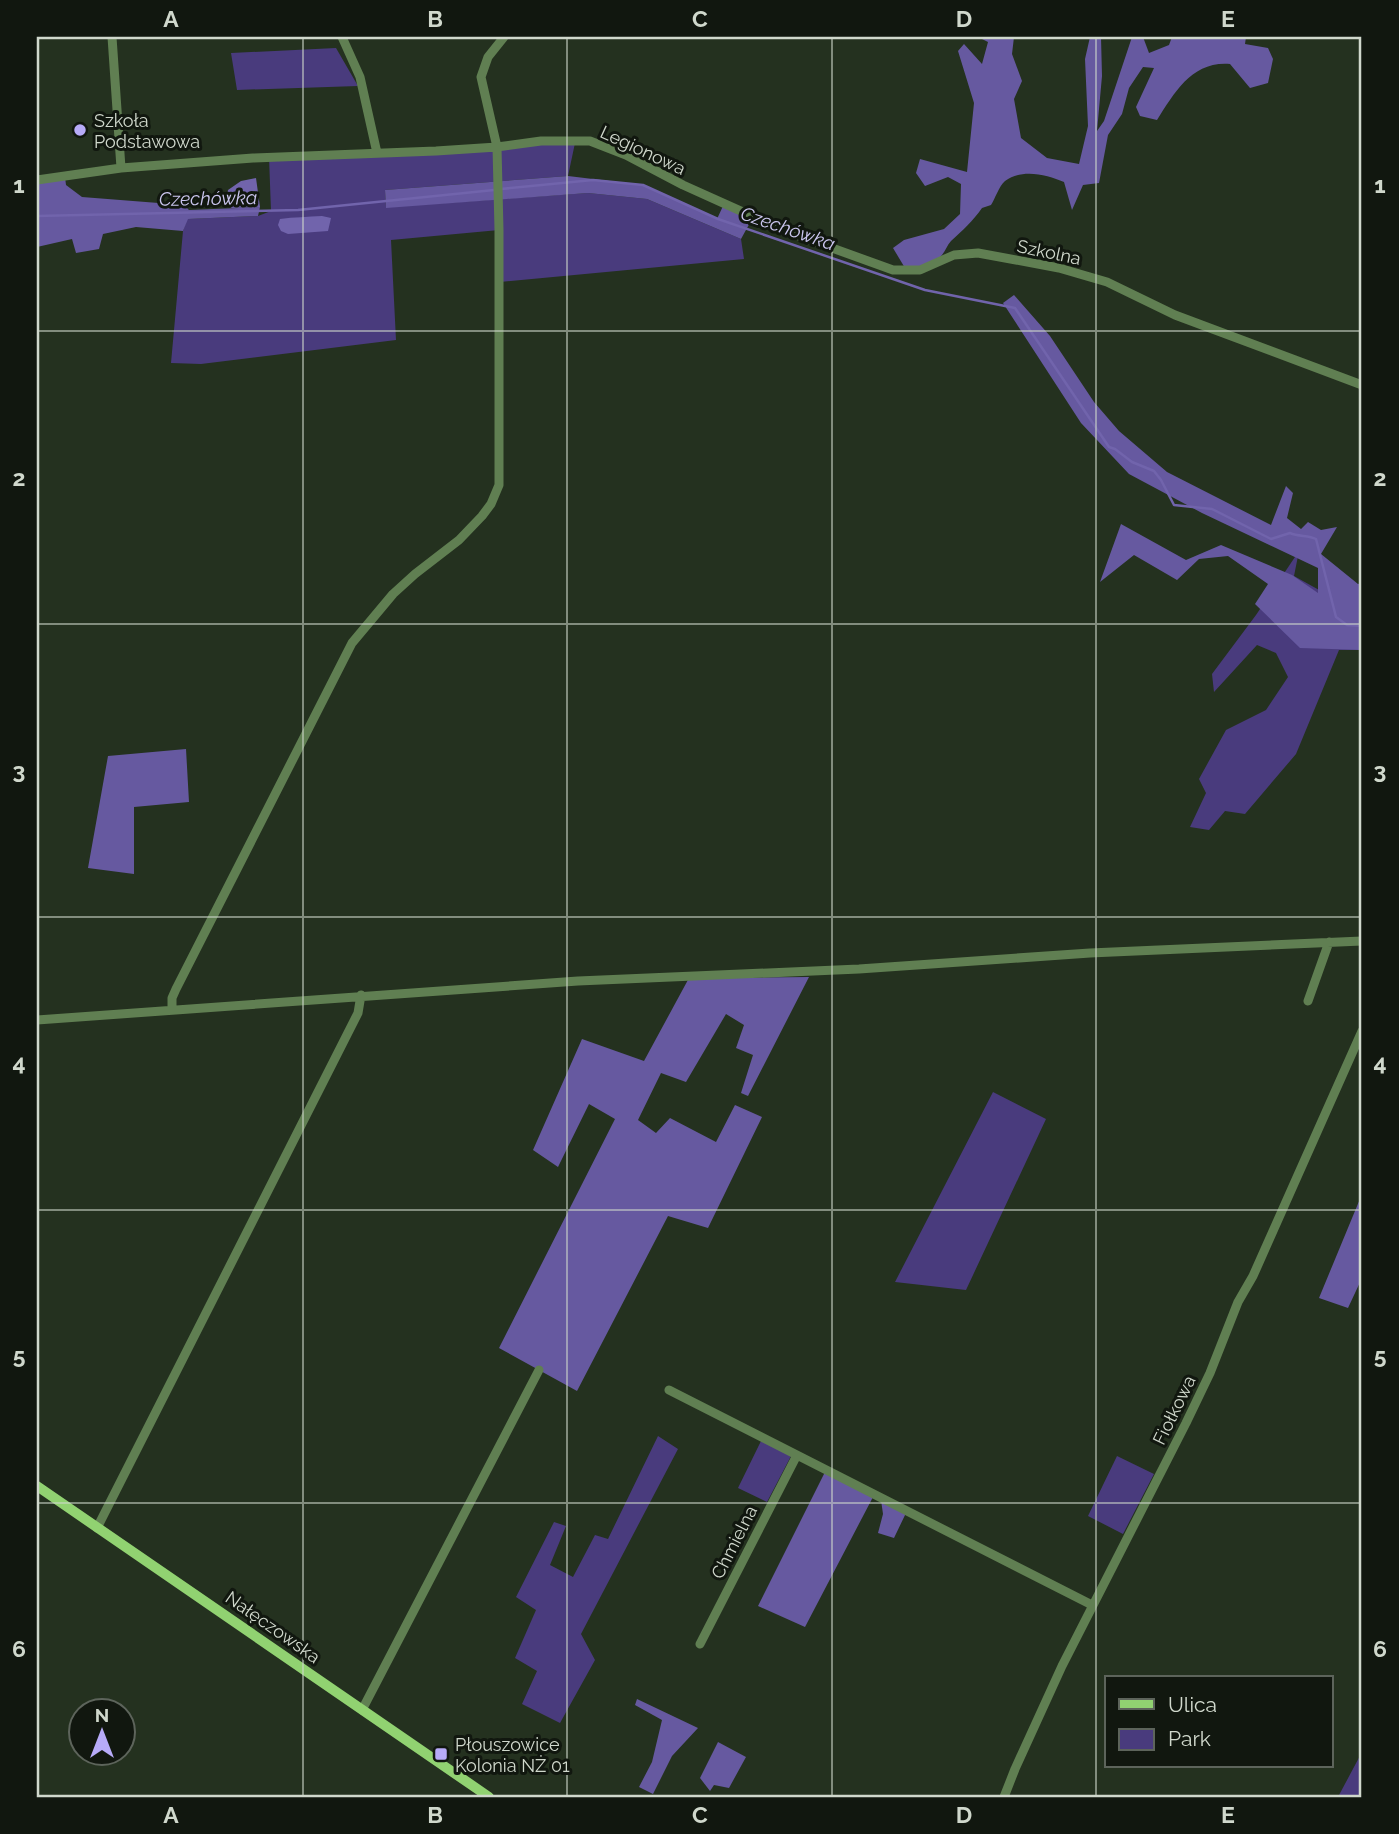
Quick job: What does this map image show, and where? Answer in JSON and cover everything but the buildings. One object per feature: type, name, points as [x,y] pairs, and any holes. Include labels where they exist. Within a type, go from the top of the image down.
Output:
[{"type":"main road","name":"Nałęczowska","points":[[37,1486],[489,1797]]},
{"type":"street","points":[[112,37],[121,168]]},
{"type":"street","points":[[342,37],[360,76],[377,153]]},
{"type":"street","points":[[172,1010],[172,998],[176,989],[352,643],[393,594],[458,540],[482,516],[496,495],[501,472],[497,147],[481,77],[488,57],[504,37]]},
{"type":"street","name":"Legionowa","points":[[37,180],[121,168],[253,158],[497,147],[541,141],[590,141],[626,155],[725,204]]},
{"type":"street","name":"Szkolna","points":[[725,204],[785,232],[893,270],[920,270],[954,255],[978,253],[1059,268],[1107,282],[1175,315],[1362,385]]},
{"type":"street","points":[[37,1020],[361,995],[680,975],[847,970],[1090,953],[1362,940]]},
{"type":"street","points":[[1308,1001],[1329,942]]},
{"type":"street","points":[[97,1528],[358,1013],[361,995]]},
{"type":"street","name":"Fiołkowa","points":[[1004,1797],[1036,1721],[1092,1605],[1192,1411],[1238,1303],[1253,1276],[1362,1031]]},
{"type":"street","points":[[362,1710],[539,1370]]},
{"type":"street","points":[[669,1390],[1092,1605]]},
{"type":"street","name":"Chmielna","points":[[700,1644],[797,1455]]},
{"type":"green space","points":[[336,48],[358,86],[237,90],[231,53]]},
{"type":"green space","points":[[575,143],[568,176],[385,190],[386,207],[588,193],[647,199],[741,239],[744,259],[500,282],[499,230],[391,240],[396,340],[201,364],[171,363],[183,231],[187,219],[258,216],[271,211],[269,157]]},
{"type":"green space","points":[[1299,551],[1294,576],[1355,610],[1362,650],[1339,650],[1296,754],[1245,814],[1225,811],[1209,830],[1190,827],[1206,793],[1199,779],[1226,730],[1266,710],[1288,677],[1276,653],[1257,645],[1214,692],[1212,674]]},
{"type":"green space","points":[[993,1092],[1046,1119],[966,1290],[895,1282]]},
{"type":"green space","points":[[658,1436],[678,1449],[581,1634],[595,1660],[560,1723],[522,1704],[537,1671],[515,1658],[536,1610],[516,1597],[554,1522],[566,1526],[550,1565],[573,1577],[595,1535],[608,1539]]},
{"type":"green space","points":[[761,1441],[791,1456],[767,1502],[738,1488]]},
{"type":"green space","points":[[1117,1456],[1154,1474],[1123,1534],[1088,1516]]},
{"type":"green space","points":[[1362,1752],[1362,1797],[1338,1797]]},
{"type":"shaded area","points":[[978,37],[1014,37],[1012,54],[1022,81],[1014,99],[1021,138],[1047,158],[1079,164],[1088,126],[1085,59],[1090,37],[1101,37],[1102,76],[1097,131],[1104,121],[1132,37],[1143,37],[1149,53],[1169,45],[1172,37],[1246,37],[1245,44],[1268,48],[1273,59],[1268,83],[1250,88],[1230,64],[1217,64],[1195,73],[1178,89],[1157,120],[1140,116],[1136,107],[1154,68],[1143,67],[1129,88],[1122,114],[1108,135],[1099,183],[1083,185],[1072,210],[1064,182],[1035,174],[1012,177],[1003,183],[991,205],[982,208],[938,258],[925,265],[905,268],[893,248],[904,240],[944,229],[960,214],[961,184],[948,177],[925,186],[916,173],[920,159],[967,172],[974,103],[958,51],[964,44],[982,64],[988,42]]},
{"type":"shaded area","points":[[568,176],[643,185],[717,219],[723,206],[752,219],[741,239],[647,199],[588,193],[386,208],[385,190]]},
{"type":"shaded area","points":[[65,177],[66,185],[82,197],[184,205],[189,210],[260,207],[258,216],[188,219],[183,231],[136,227],[103,234],[99,249],[76,253],[72,239],[37,247],[37,182]]},
{"type":"shaded area","points":[[256,178],[260,207],[231,208],[227,197],[228,190],[241,181]]},
{"type":"shaded area","points":[[322,216],[331,218],[328,231],[288,234],[281,231],[278,225],[280,219]]},
{"type":"shaded area","points":[[1014,295],[1050,336],[1094,402],[1119,431],[1167,472],[1271,525],[1286,486],[1293,493],[1287,518],[1301,529],[1308,522],[1321,530],[1337,527],[1321,554],[1358,584],[1362,583],[1362,650],[1300,648],[1255,604],[1268,584],[1228,556],[1199,559],[1177,580],[1134,555],[1100,582],[1121,524],[1186,560],[1221,545],[1292,575],[1318,593],[1318,568],[1202,513],[1129,474],[1081,423],[1003,303]]},
{"type":"shaded area","points":[[186,749],[189,802],[134,807],[134,874],[88,868],[108,756]]},
{"type":"shaded area","points":[[809,977],[748,1096],[741,1093],[753,1055],[736,1048],[744,1025],[726,1014],[686,1082],[661,1073],[638,1120],[656,1133],[670,1118],[716,1142],[735,1105],[762,1117],[708,1228],[668,1216],[577,1391],[499,1348],[615,1119],[589,1104],[558,1167],[533,1150],[582,1039],[644,1061],[689,978]]},
{"type":"shaded area","points":[[1362,1194],[1362,1278],[1348,1308],[1319,1298]]},
{"type":"shaded area","points":[[825,1472],[873,1497],[805,1627],[758,1606]]},
{"type":"shaded area","points":[[881,1500],[906,1513],[894,1538],[878,1533],[883,1514]]},
{"type":"shaded area","points":[[637,1699],[698,1728],[672,1756],[653,1794],[639,1787],[652,1762],[662,1720],[635,1705]]},
{"type":"shaded area","points":[[718,1742],[746,1757],[729,1788],[714,1785],[710,1791],[700,1778]]},
{"type":"waterway","name":"Czechówka","points":[[501,189],[593,180],[643,185],[718,219],[925,290],[1015,308],[1109,447],[1132,462],[1154,471],[1174,505],[1212,509],[1271,539],[1290,533],[1316,539],[1336,617],[1347,625],[1362,626]]},
{"type":"waterway","name":"Czechówka","points":[[37,216],[298,210],[494,190]]},
{"type":"place","name":"Szkoła Podstawowa","points":[[80,130]]},
{"type":"place","name":"Płouszowice Kolonia NŻ 01","points":[[441,1754]]}]
